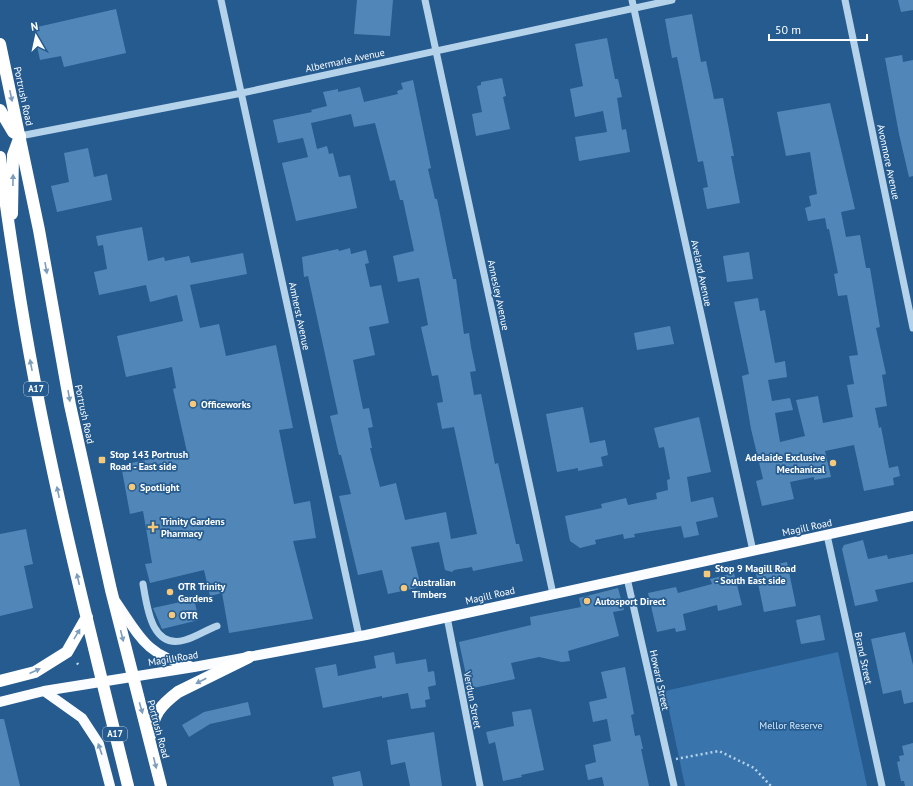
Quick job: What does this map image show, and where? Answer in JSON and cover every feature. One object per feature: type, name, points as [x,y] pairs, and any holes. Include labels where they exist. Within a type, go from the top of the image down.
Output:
[{"type":"highway","name":"Portrush Road","points":[[0,44],[40,230],[70,405],[113,598],[161,786]]},
{"type":"highway","points":[[0,110],[13,132],[20,136],[13,154],[12,247]]},
{"type":"highway","name":"A17","points":[[0,157],[2,191],[38,399],[87,617],[128,786]]},
{"type":"highway","points":[[0,681],[35,672],[67,652],[87,617]]},
{"type":"highway","points":[[150,740],[153,719],[170,698],[178,692],[249,657]]},
{"type":"main road","name":"Magill Road","points":[[0,702],[44,691],[194,667],[359,636],[913,516]]},
{"type":"main road","points":[[113,598],[141,640],[159,655],[173,662],[194,667]]},
{"type":"main road","points":[[44,691],[82,718],[100,744],[110,786]]},
{"type":"street","name":"Amherst Avenue","points":[[221,0],[359,636]]},
{"type":"street","name":"Annesley Avenue","points":[[425,0],[553,594]]},
{"type":"street","name":"Aveland Avenue","points":[[632,0],[753,551]]},
{"type":"street","name":"Albermarle Avenue","points":[[20,136],[242,92],[672,0]]},
{"type":"street","name":"Avonmore Avenue","points":[[845,0],[913,328]]},
{"type":"street","name":"Brand Street","points":[[827,535],[882,786]]},
{"type":"street","name":"Howard Street","points":[[628,578],[674,786]]},
{"type":"street","points":[[143,584],[149,615],[159,634],[171,640],[185,640],[217,626]]},
{"type":"street","name":"Verdun Street","points":[[447,617],[480,786]]},
{"type":"path","points":[[77,663],[80,667]]},
{"type":"path","points":[[668,760],[719,751],[754,768],[771,786]]},
{"type":"green space","name":"Mellor Reserve","points":[[838,652],[867,786],[685,786],[665,691]]},
{"type":"building","points":[[357,0],[393,0],[390,36],[354,34]]},
{"type":"building","points":[[898,0],[913,0],[913,10],[901,12]]},
{"type":"building","points":[[116,9],[126,53],[64,67],[61,56],[40,60],[33,28]]},
{"type":"building","points":[[692,14],[701,62],[706,61],[714,99],[723,98],[734,156],[731,156],[740,203],[707,209],[703,188],[708,187],[703,161],[698,162],[677,57],[672,58],[665,19]]},
{"type":"building","points":[[607,38],[615,79],[618,79],[622,97],[617,98],[622,130],[626,129],[630,152],[579,161],[575,137],[607,132],[603,111],[575,117],[570,89],[583,86],[575,44]]},
{"type":"building","points":[[902,55],[903,62],[913,60],[913,176],[909,177],[899,134],[885,58]]},
{"type":"building","points":[[502,78],[506,96],[503,97],[510,129],[476,136],[472,114],[482,112],[477,86],[481,85],[481,82]]},
{"type":"building","points":[[413,80],[431,168],[428,169],[435,199],[437,199],[453,279],[456,279],[464,334],[469,333],[476,371],[470,372],[474,395],[481,394],[495,464],[498,463],[516,544],[519,544],[523,561],[473,571],[472,567],[454,570],[452,572],[445,570],[439,542],[411,547],[421,587],[388,594],[382,570],[358,575],[339,496],[351,494],[341,455],[339,455],[330,416],[338,414],[308,276],[304,277],[302,257],[338,249],[339,251],[350,248],[351,254],[366,250],[369,263],[365,264],[370,287],[381,285],[389,323],[369,327],[375,355],[353,360],[363,409],[369,408],[373,427],[368,428],[372,448],[370,448],[380,487],[396,483],[405,520],[446,512],[451,539],[477,534],[454,427],[442,429],[437,403],[443,402],[438,375],[432,376],[421,327],[428,325],[419,278],[398,282],[393,256],[414,251],[403,200],[400,200],[395,180],[390,181],[375,123],[354,127],[351,114],[311,123],[317,149],[327,146],[329,154],[333,153],[339,177],[350,175],[357,208],[296,221],[282,163],[308,157],[303,138],[278,143],[273,120],[312,112],[311,110],[327,106],[323,92],[338,89],[338,92],[360,87],[364,102],[398,94],[397,91],[403,89],[401,83]]},
{"type":"building","points":[[830,103],[855,209],[841,212],[846,237],[860,235],[866,268],[870,268],[880,327],[876,328],[886,374],[882,375],[887,406],[875,408],[879,428],[881,427],[889,468],[898,466],[900,476],[893,478],[894,485],[864,491],[854,445],[825,451],[831,477],[814,480],[814,477],[790,482],[794,499],[762,506],[756,481],[763,479],[751,429],[742,376],[749,374],[734,302],[758,298],[760,311],[765,310],[775,363],[785,361],[787,377],[768,380],[772,401],[790,398],[793,410],[775,413],[780,442],[805,436],[796,400],[818,396],[823,423],[853,417],[847,385],[854,384],[849,356],[858,355],[847,295],[838,296],[834,274],[838,273],[829,229],[827,229],[825,218],[808,221],[805,208],[811,206],[809,196],[817,194],[810,152],[786,156],[777,112]]},
{"type":"building","points":[[88,148],[94,177],[107,174],[112,200],[57,212],[51,186],[69,182],[64,153]]},
{"type":"building","points":[[142,227],[148,261],[164,257],[165,261],[189,256],[191,263],[243,253],[247,274],[190,285],[200,328],[219,324],[226,356],[276,345],[293,428],[279,430],[294,504],[310,501],[316,538],[293,541],[313,619],[229,633],[222,593],[210,596],[204,570],[150,583],[145,564],[152,563],[143,511],[130,514],[121,465],[187,452],[173,389],[176,388],[172,367],[126,377],[117,336],[183,321],[177,295],[150,302],[146,285],[99,295],[94,272],[107,269],[103,245],[98,246],[96,236]]},
{"type":"building","points":[[749,252],[753,279],[727,282],[723,256]]},
{"type":"building","points":[[670,326],[674,344],[637,350],[634,333]]},
{"type":"building","points":[[583,407],[590,443],[605,440],[608,455],[601,457],[603,466],[578,471],[578,468],[557,472],[546,414]]},
{"type":"building","points":[[699,417],[711,472],[687,477],[691,502],[713,497],[718,517],[696,522],[699,535],[684,538],[681,526],[634,534],[635,537],[624,539],[623,534],[595,540],[596,544],[580,548],[570,541],[565,516],[602,508],[601,504],[626,498],[628,505],[657,499],[656,493],[668,490],[667,480],[670,479],[664,447],[659,448],[654,428]]},
{"type":"building","points":[[26,529],[33,564],[24,566],[33,608],[0,616],[0,534]]},
{"type":"building","points":[[863,540],[868,559],[887,555],[888,559],[913,554],[913,582],[875,590],[878,601],[855,606],[842,549],[844,545]]},
{"type":"building","points":[[787,562],[796,606],[764,612],[755,569]]},
{"type":"building","points":[[734,573],[742,605],[718,611],[717,605],[683,614],[686,630],[676,632],[675,628],[657,632],[648,593],[676,587],[678,593],[712,584],[710,579]]},
{"type":"building","points":[[618,588],[624,610],[613,612],[619,636],[568,651],[570,661],[562,662],[539,657],[511,663],[515,679],[469,689],[459,642],[531,625],[530,617],[581,607],[579,598]]},
{"type":"building","name":"OTR","points":[[194,599],[199,620],[162,629],[153,608]]},
{"type":"building","points":[[820,615],[825,640],[801,644],[796,620]]},
{"type":"building","points":[[905,632],[913,665],[913,702],[904,704],[901,690],[883,694],[871,639]]},
{"type":"building","points":[[394,652],[396,664],[426,659],[428,672],[434,671],[436,685],[428,687],[430,699],[425,700],[426,707],[411,709],[408,693],[382,698],[382,696],[323,708],[315,668],[336,664],[338,676],[376,668],[374,656]]},
{"type":"building","points":[[625,667],[634,714],[631,715],[635,736],[640,735],[643,749],[641,749],[649,786],[604,786],[602,777],[588,780],[585,765],[596,762],[593,745],[611,741],[607,719],[593,722],[589,702],[607,698],[601,672]]},
{"type":"building","points":[[248,702],[251,715],[210,724],[189,737],[182,725],[204,712]]},
{"type":"building","points":[[531,709],[544,770],[503,781],[495,742],[489,744],[486,732],[514,726],[512,712]]},
{"type":"building","points":[[0,719],[4,719],[20,786],[0,786]]},
{"type":"building","points":[[434,732],[442,786],[410,786],[405,762],[391,765],[387,740]]},
{"type":"building","points":[[913,743],[913,786],[905,786],[904,781],[901,781],[897,762],[900,761],[899,756],[904,755],[902,746]]},
{"type":"building","points":[[360,771],[363,786],[334,786],[332,777]]},
{"type":"place","name":"Officeworks","points":[[193,404]]},
{"type":"place","name":"Stop 143 Portrush Road - East side","points":[[102,460]]},
{"type":"place","name":"Adelaide Exclusive Mechanical","points":[[833,463]]},
{"type":"place","name":"Spotlight","points":[[132,487]]},
{"type":"place","name":"Trinity Gardens Pharmacy","points":[[153,527]]},
{"type":"place","name":"Stop 9 Magill Road - South East side","points":[[707,574]]},
{"type":"place","name":"Australian Timbers","points":[[404,588]]},
{"type":"place","name":"OTR Trinity Gardens","points":[[170,592]]},
{"type":"place","name":"Autosport Direct","points":[[587,601]]},
{"type":"place","name":"OTR","points":[[172,615]]}]
